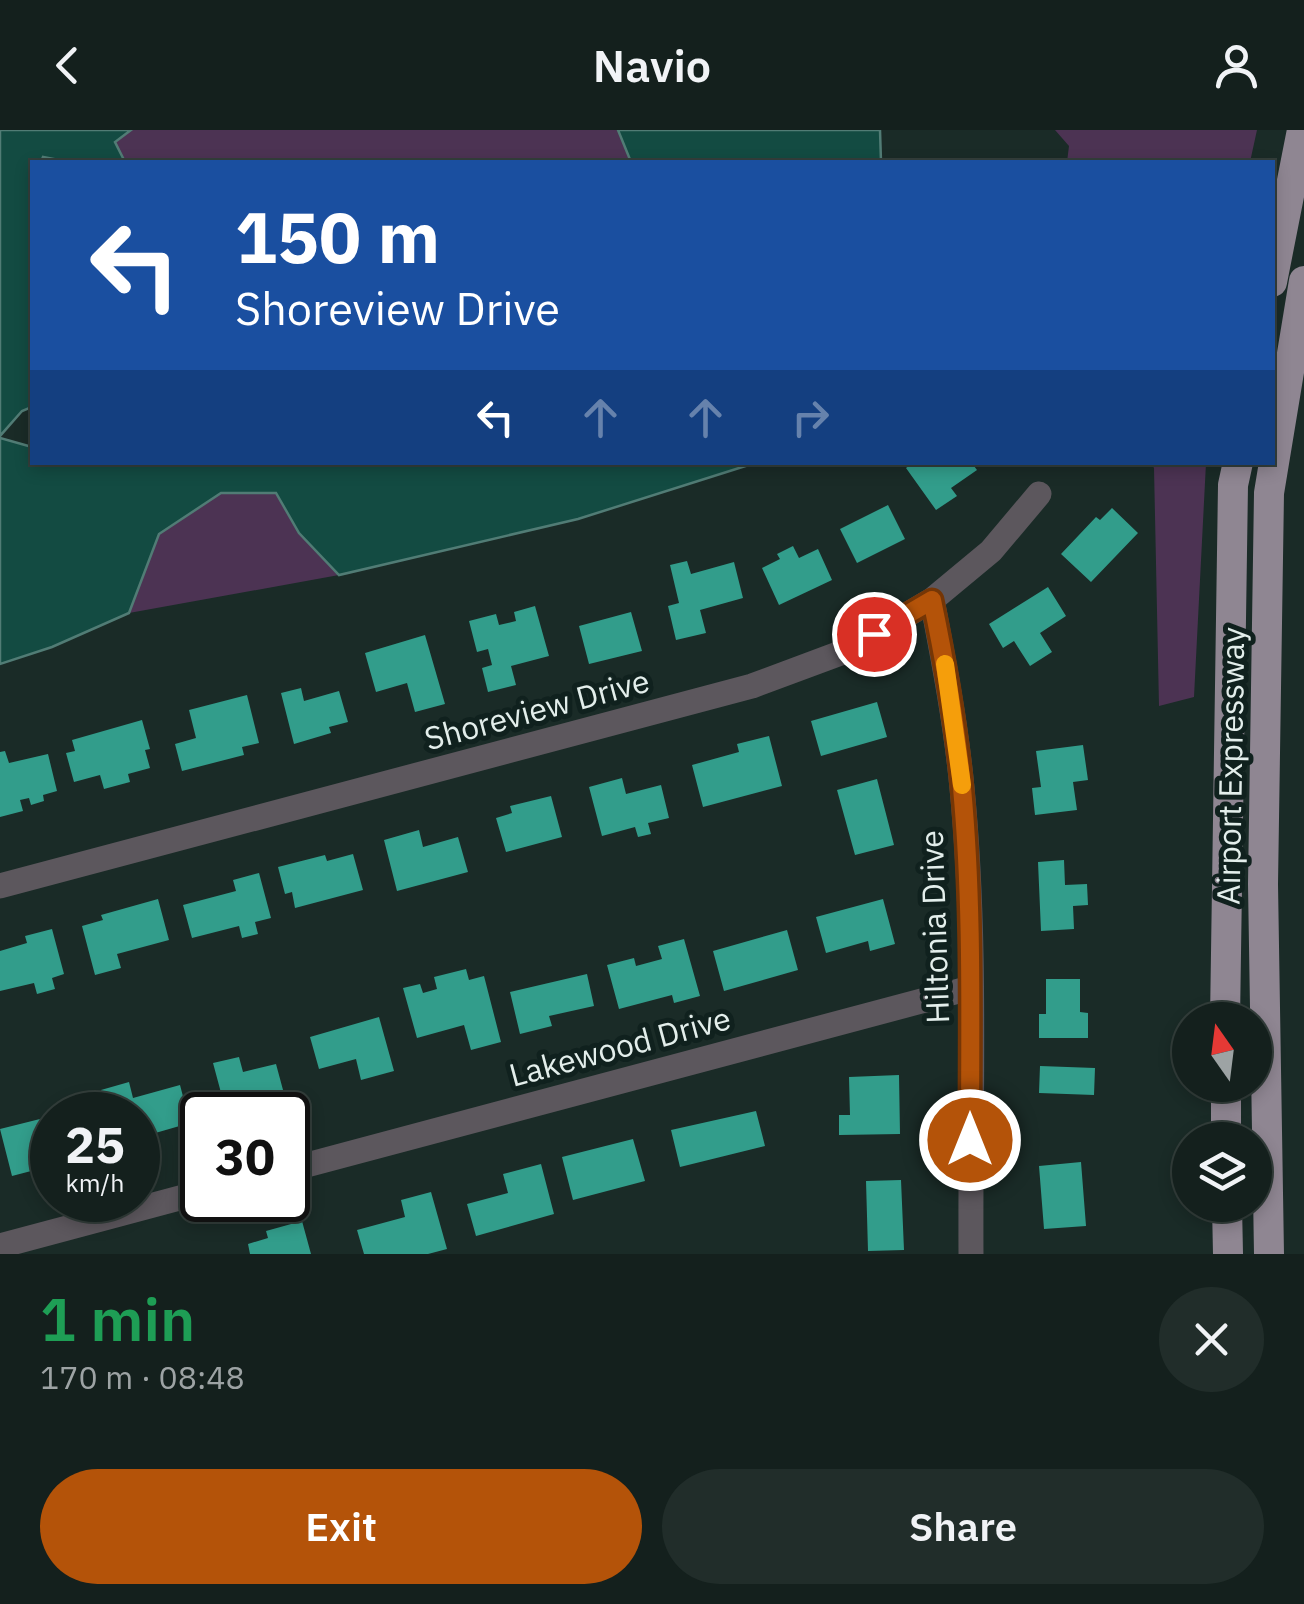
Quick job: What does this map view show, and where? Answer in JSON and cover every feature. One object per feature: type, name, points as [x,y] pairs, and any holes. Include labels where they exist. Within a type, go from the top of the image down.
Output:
[{"type":"main road","points":[[1275,267],[1302,130]]},
{"type":"main road","name":"Airport Expressway","points":[[1275,462],[1304,281]]},
{"type":"main road","name":"Airport Expressway","points":[[1226,1002],[1233,485],[1237,465]]},
{"type":"main road","name":"Airport Expressway","points":[[1269,1254],[1263,884],[1270,493],[1274,465]]},
{"type":"main road","points":[[1227,1222],[1228,1254]]},
{"type":"street","name":"Shoreview Drive","points":[[0,886],[752,686],[846,651],[932,600],[991,551],[1039,494]]},
{"type":"street","name":"Hiltonia Drive","points":[[932,600],[950,694],[969,884],[971,1254]]},
{"type":"street","name":"Lakewood Drive","points":[[310,1164],[970,988]]},
{"type":"street","points":[[0,1246],[180,1198]]},
{"type":"shaded area","points":[[0,130],[131,130],[115,142],[124,160],[30,160],[30,408],[22,411],[0,436]]},
{"type":"shaded area","points":[[131,130],[618,130],[632,159],[124,160],[114,142]]},
{"type":"shaded area","points":[[618,130],[880,130],[881,160],[630,160]]},
{"type":"shaded area","points":[[1055,130],[1257,130],[1250,160],[1067,160],[1069,146]]},
{"type":"shaded area","points":[[0,438],[30,446],[30,465],[749,465],[578,519],[339,575],[299,533],[276,493],[221,493],[159,534],[129,613],[52,647],[0,664]]},
{"type":"shaded area","points":[[1152,465],[1206,465],[1194,697],[1159,706]]},
{"type":"shaded area","points":[[221,493],[276,493],[299,533],[339,575],[129,613],[159,534]]},
{"type":"building","points":[[973,465],[977,470],[951,488],[957,496],[936,510],[906,468]]},
{"type":"building","points":[[888,505],[905,539],[857,563],[840,529]]},
{"type":"building","points":[[1112,508],[1138,533],[1091,582],[1061,554],[1096,517],[1100,520]]},
{"type":"building","points":[[793,546],[799,558],[818,549],[832,580],[779,605],[762,568],[780,559],[777,554]]},
{"type":"building","points":[[687,561],[691,574],[734,562],[743,598],[700,610],[706,633],[676,640],[668,606],[679,603],[670,565]]},
{"type":"building","points":[[1048,587],[1066,616],[1040,633],[1052,652],[1030,666],[1014,641],[1003,648],[989,624]]},
{"type":"building","points":[[535,606],[549,656],[511,666],[516,685],[488,692],[482,668],[492,665],[488,649],[477,652],[469,621],[496,614],[499,625],[516,621],[514,612]]},
{"type":"building","points":[[631,612],[642,651],[589,664],[579,626]]},
{"type":"building","points":[[425,635],[445,704],[415,712],[407,683],[376,692],[365,653]]},
{"type":"building","points":[[301,688],[304,701],[339,691],[348,722],[329,727],[331,733],[294,744],[281,693]]},
{"type":"building","points":[[247,695],[259,743],[242,747],[244,755],[182,771],[175,744],[196,738],[189,710]]},
{"type":"building","points":[[877,702],[887,737],[821,756],[811,721]]},
{"type":"building","points":[[142,720],[150,749],[145,750],[150,768],[128,774],[130,782],[104,789],[100,775],[74,782],[66,753],[75,751],[72,740]]},
{"type":"building","points":[[769,736],[782,786],[703,807],[692,765],[739,752],[737,744]]},
{"type":"building","points":[[1083,745],[1088,780],[1073,782],[1077,810],[1035,815],[1032,788],[1041,787],[1036,751]]},
{"type":"building","points":[[5,751],[9,763],[48,754],[57,791],[43,795],[44,801],[31,805],[29,798],[20,800],[23,811],[0,817],[0,752]]},
{"type":"building","points":[[622,778],[626,794],[661,785],[669,818],[648,823],[651,834],[638,837],[635,827],[602,836],[589,787]]},
{"type":"building","points":[[877,779],[894,845],[855,855],[837,790]]},
{"type":"building","points":[[551,796],[562,837],[506,852],[496,818],[512,813],[510,806]]},
{"type":"building","points":[[419,830],[423,847],[458,837],[468,872],[397,891],[384,840]]},
{"type":"building","points":[[353,854],[363,890],[295,908],[292,892],[285,894],[278,867],[325,855],[327,861]]},
{"type":"building","points":[[1064,860],[1065,885],[1087,884],[1088,905],[1073,906],[1074,929],[1041,931],[1038,862]]},
{"type":"building","points":[[259,873],[271,918],[255,922],[258,934],[242,938],[239,926],[192,938],[183,905],[236,891],[233,880]]},
{"type":"building","points":[[158,899],[169,940],[117,954],[121,968],[95,975],[82,926],[103,920],[101,915]]},
{"type":"building","points":[[883,899],[895,944],[870,951],[868,941],[826,953],[816,917]]},
{"type":"building","points":[[52,929],[64,974],[52,978],[55,989],[37,994],[34,983],[0,991],[0,951],[27,943],[25,936]]},
{"type":"building","points":[[787,930],[798,970],[724,991],[713,951]]},
{"type":"building","points":[[684,939],[700,996],[674,1003],[672,995],[619,1009],[607,965],[634,958],[636,966],[662,959],[658,946]]},
{"type":"building","points":[[466,969],[469,980],[484,976],[501,1042],[471,1050],[464,1025],[417,1038],[403,988],[420,984],[423,993],[437,989],[434,977]]},
{"type":"building","points":[[587,974],[594,1006],[549,1016],[552,1026],[520,1034],[510,992]]},
{"type":"building","points":[[1046,979],[1080,979],[1080,1012],[1088,1013],[1088,1038],[1039,1038],[1039,1014],[1046,1014]]},
{"type":"building","points":[[379,1017],[394,1071],[361,1080],[356,1059],[319,1069],[310,1037]]},
{"type":"building","points":[[239,1057],[243,1072],[276,1064],[284,1092],[221,1092],[213,1063]]},
{"type":"building","points":[[1040,1066],[1095,1068],[1094,1095],[1039,1093]]},
{"type":"building","points":[[899,1075],[900,1134],[839,1135],[839,1115],[850,1115],[849,1077]]},
{"type":"building","points":[[129,1082],[132,1092],[102,1092]]},
{"type":"building","points":[[180,1085],[180,1126],[160,1132],[160,1092],[155,1092]]},
{"type":"building","points":[[756,1111],[765,1146],[680,1167],[671,1130]]},
{"type":"building","points":[[30,1122],[30,1171],[12,1176],[0,1129]]},
{"type":"building","points":[[633,1139],[645,1181],[573,1200],[562,1157]]},
{"type":"building","points":[[1081,1162],[1086,1226],[1044,1229],[1039,1166]]},
{"type":"building","points":[[541,1164],[554,1214],[476,1236],[467,1204],[508,1193],[503,1174]]},
{"type":"building","points":[[901,1180],[904,1250],[868,1251],[866,1181]]},
{"type":"building","points":[[431,1192],[447,1249],[428,1254],[364,1254],[357,1230],[405,1217],[401,1200]]},
{"type":"building","points":[[302,1222],[311,1254],[250,1254],[248,1244],[268,1238],[266,1231]]},
{"type":"slow traffic","points":[[945,664],[962,785]]},
{"type":"route","points":[[874,634],[932,600],[950,694],[969,884],[970,1140]]}]
